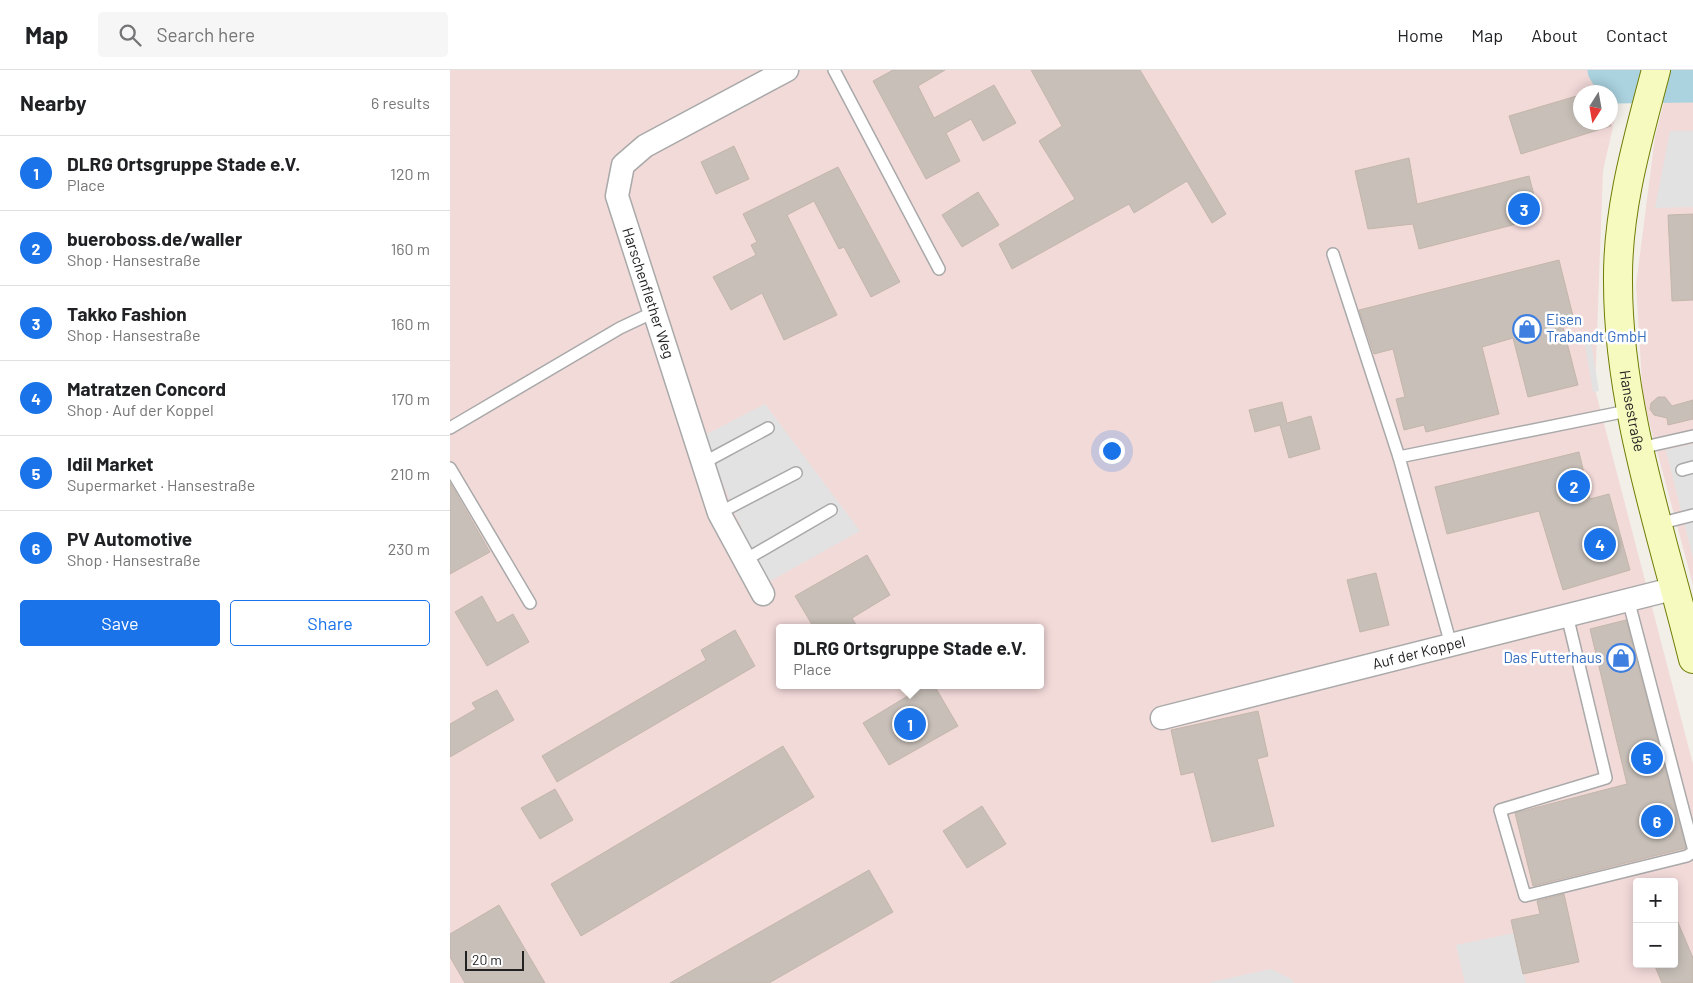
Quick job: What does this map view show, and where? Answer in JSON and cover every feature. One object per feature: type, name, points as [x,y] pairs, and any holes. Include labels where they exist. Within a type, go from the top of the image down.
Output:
[{"type":"main road","name":"Hansestraße","points":[[1656,70],[1629,173],[1622,226],[1618,281],[1620,335],[1628,390],[1640,448],[1658,524],[1683,604],[1693,659]]},
{"type":"street","name":"Harschenflether Weg","points":[[763,594],[719,513],[617,196],[623,165],[645,146],[787,70]]},
{"type":"street","name":"Auf der Koppel","points":[[1162,718],[1628,599],[1683,604]]},
{"type":"lane","points":[[834,70],[939,269]]},
{"type":"lane","points":[[1333,254],[1399,457],[1451,645]]},
{"type":"lane","points":[[450,428],[620,328],[654,312]]},
{"type":"lane","points":[[1399,457],[1632,410]]},
{"type":"lane","points":[[703,462],[768,428]]},
{"type":"lane","points":[[1640,448],[1693,436]]},
{"type":"lane","points":[[450,468],[530,603]]},
{"type":"lane","points":[[719,513],[796,472]]},
{"type":"lane","points":[[745,560],[831,510]]},
{"type":"lane","points":[[1658,524],[1693,515]]},
{"type":"lane","points":[[1628,599],[1693,847]]},
{"type":"lane","points":[[1566,616],[1606,778],[1500,810],[1525,896],[1687,856],[1693,852]]},
{"type":"shaded area","points":[[450,70],[1626,70],[1618,105],[1618,85],[1573,85],[1573,130],[1612,130],[1603,171],[1595,389],[1693,764],[1693,983],[450,983]]},
{"type":"shaded area","points":[[1626,70],[1693,70],[1693,83],[1623,86]]},
{"type":"shaded area","points":[[1664,102],[1693,102],[1693,585],[1643,399],[1636,285],[1655,137]]},
{"type":"shaded area","points":[[1670,131],[1693,131],[1693,207],[1655,208]]},
{"type":"shaded area","points":[[1589,331],[1599,391],[1593,392],[1583,332]]},
{"type":"shaded area","points":[[765,404],[860,531],[765,584],[703,436]]},
{"type":"shaded area","points":[[1693,444],[1693,558],[1666,450]]},
{"type":"shaded area","points":[[1514,933],[1526,983],[1465,983],[1456,945]]},
{"type":"shaded area","points":[[1271,969],[1291,979],[1294,983],[1211,983],[1211,982]]},
{"type":"building","points":[[893,70],[945,70],[918,86],[934,118],[994,85],[1016,123],[983,141],[971,119],[946,133],[960,161],[926,179],[873,81]]},
{"type":"building","points":[[1031,70],[1140,70],[1226,214],[1212,223],[1187,181],[1134,213],[1129,204],[1012,269],[999,244],[1075,199],[1039,141],[1062,126]]},
{"type":"building","points":[[1573,97],[1573,130],[1598,130],[1521,154],[1509,116]]},
{"type":"building","points":[[734,146],[749,179],[716,194],[701,162]]},
{"type":"building","points":[[1409,158],[1417,204],[1529,176],[1540,218],[1419,249],[1413,224],[1368,229],[1355,171]]},
{"type":"building","points":[[838,167],[900,282],[871,297],[844,247],[839,249],[814,201],[787,215],[837,315],[784,340],[762,293],[731,310],[713,277],[756,255],[751,245],[757,242],[743,214]]},
{"type":"building","points":[[978,192],[999,225],[962,247],[942,215]]},
{"type":"building","points":[[1693,214],[1693,300],[1672,301],[1668,215]]},
{"type":"building","points":[[1559,260],[1575,324],[1563,327],[1578,385],[1528,397],[1513,338],[1482,347],[1499,414],[1426,432],[1424,425],[1404,430],[1396,399],[1405,397],[1393,349],[1374,354],[1359,310]]},
{"type":"building","points":[[1658,397],[1665,397],[1672,406],[1693,400],[1693,419],[1668,425],[1667,418],[1654,415],[1650,409],[1651,403]]},
{"type":"building","points":[[1282,402],[1287,423],[1311,416],[1320,449],[1289,458],[1280,425],[1255,432],[1249,410]]},
{"type":"building","points":[[1579,452],[1590,499],[1609,494],[1630,570],[1563,590],[1539,511],[1447,534],[1435,487]]},
{"type":"building","points":[[450,483],[490,552],[450,574]]},
{"type":"building","points":[[867,555],[890,595],[852,618],[856,624],[812,624],[795,596]]},
{"type":"building","points":[[1376,573],[1389,625],[1360,632],[1347,580]]},
{"type":"building","points":[[482,596],[497,623],[513,614],[529,642],[487,666],[455,612]]},
{"type":"building","points":[[1626,620],[1686,848],[1533,886],[1515,813],[1627,784],[1590,629]]},
{"type":"building","points":[[735,630],[755,666],[557,782],[542,756],[706,660],[701,650]]},
{"type":"building","points":[[919,689],[936,689],[958,726],[889,765],[863,723]]},
{"type":"building","points":[[497,690],[514,720],[450,757],[450,724],[476,709],[472,703]]},
{"type":"building","points":[[1258,711],[1268,756],[1257,759],[1274,826],[1212,842],[1194,772],[1181,775],[1171,730]]},
{"type":"building","points":[[783,746],[814,797],[581,936],[551,884]]},
{"type":"building","points":[[555,789],[573,820],[540,839],[521,808]]},
{"type":"building","points":[[982,806],[1006,844],[967,868],[943,831]]},
{"type":"building","points":[[869,870],[893,912],[769,983],[670,983]]},
{"type":"building","points":[[1564,894],[1579,962],[1523,974],[1511,920],[1540,914],[1537,901]]},
{"type":"building","points":[[499,905],[545,983],[465,983],[450,957],[450,934]]},
{"type":"building","points":[[1678,922],[1693,958],[1693,983],[1662,983],[1656,968],[1678,968]]},
{"type":"waterway","points":[[1605,70],[1615,86],[1693,85]]},
{"type":"place","name":"Takko Fashion","points":[[1524,209]]},
{"type":"place","name":"Eisen Trabandt GmbH","points":[[1527,329]]},
{"type":"place","name":"bueroboss.de/waller","points":[[1574,486]]},
{"type":"place","name":"Matratzen Concord","points":[[1600,544]]},
{"type":"place","name":"Das Futterhaus","points":[[1621,658]]},
{"type":"place","name":"DLRG Ortsgruppe Stade e.V.","points":[[910,724]]},
{"type":"place","name":"Idil Market","points":[[1647,758]]},
{"type":"place","name":"PV Automotive","points":[[1657,821]]}]
